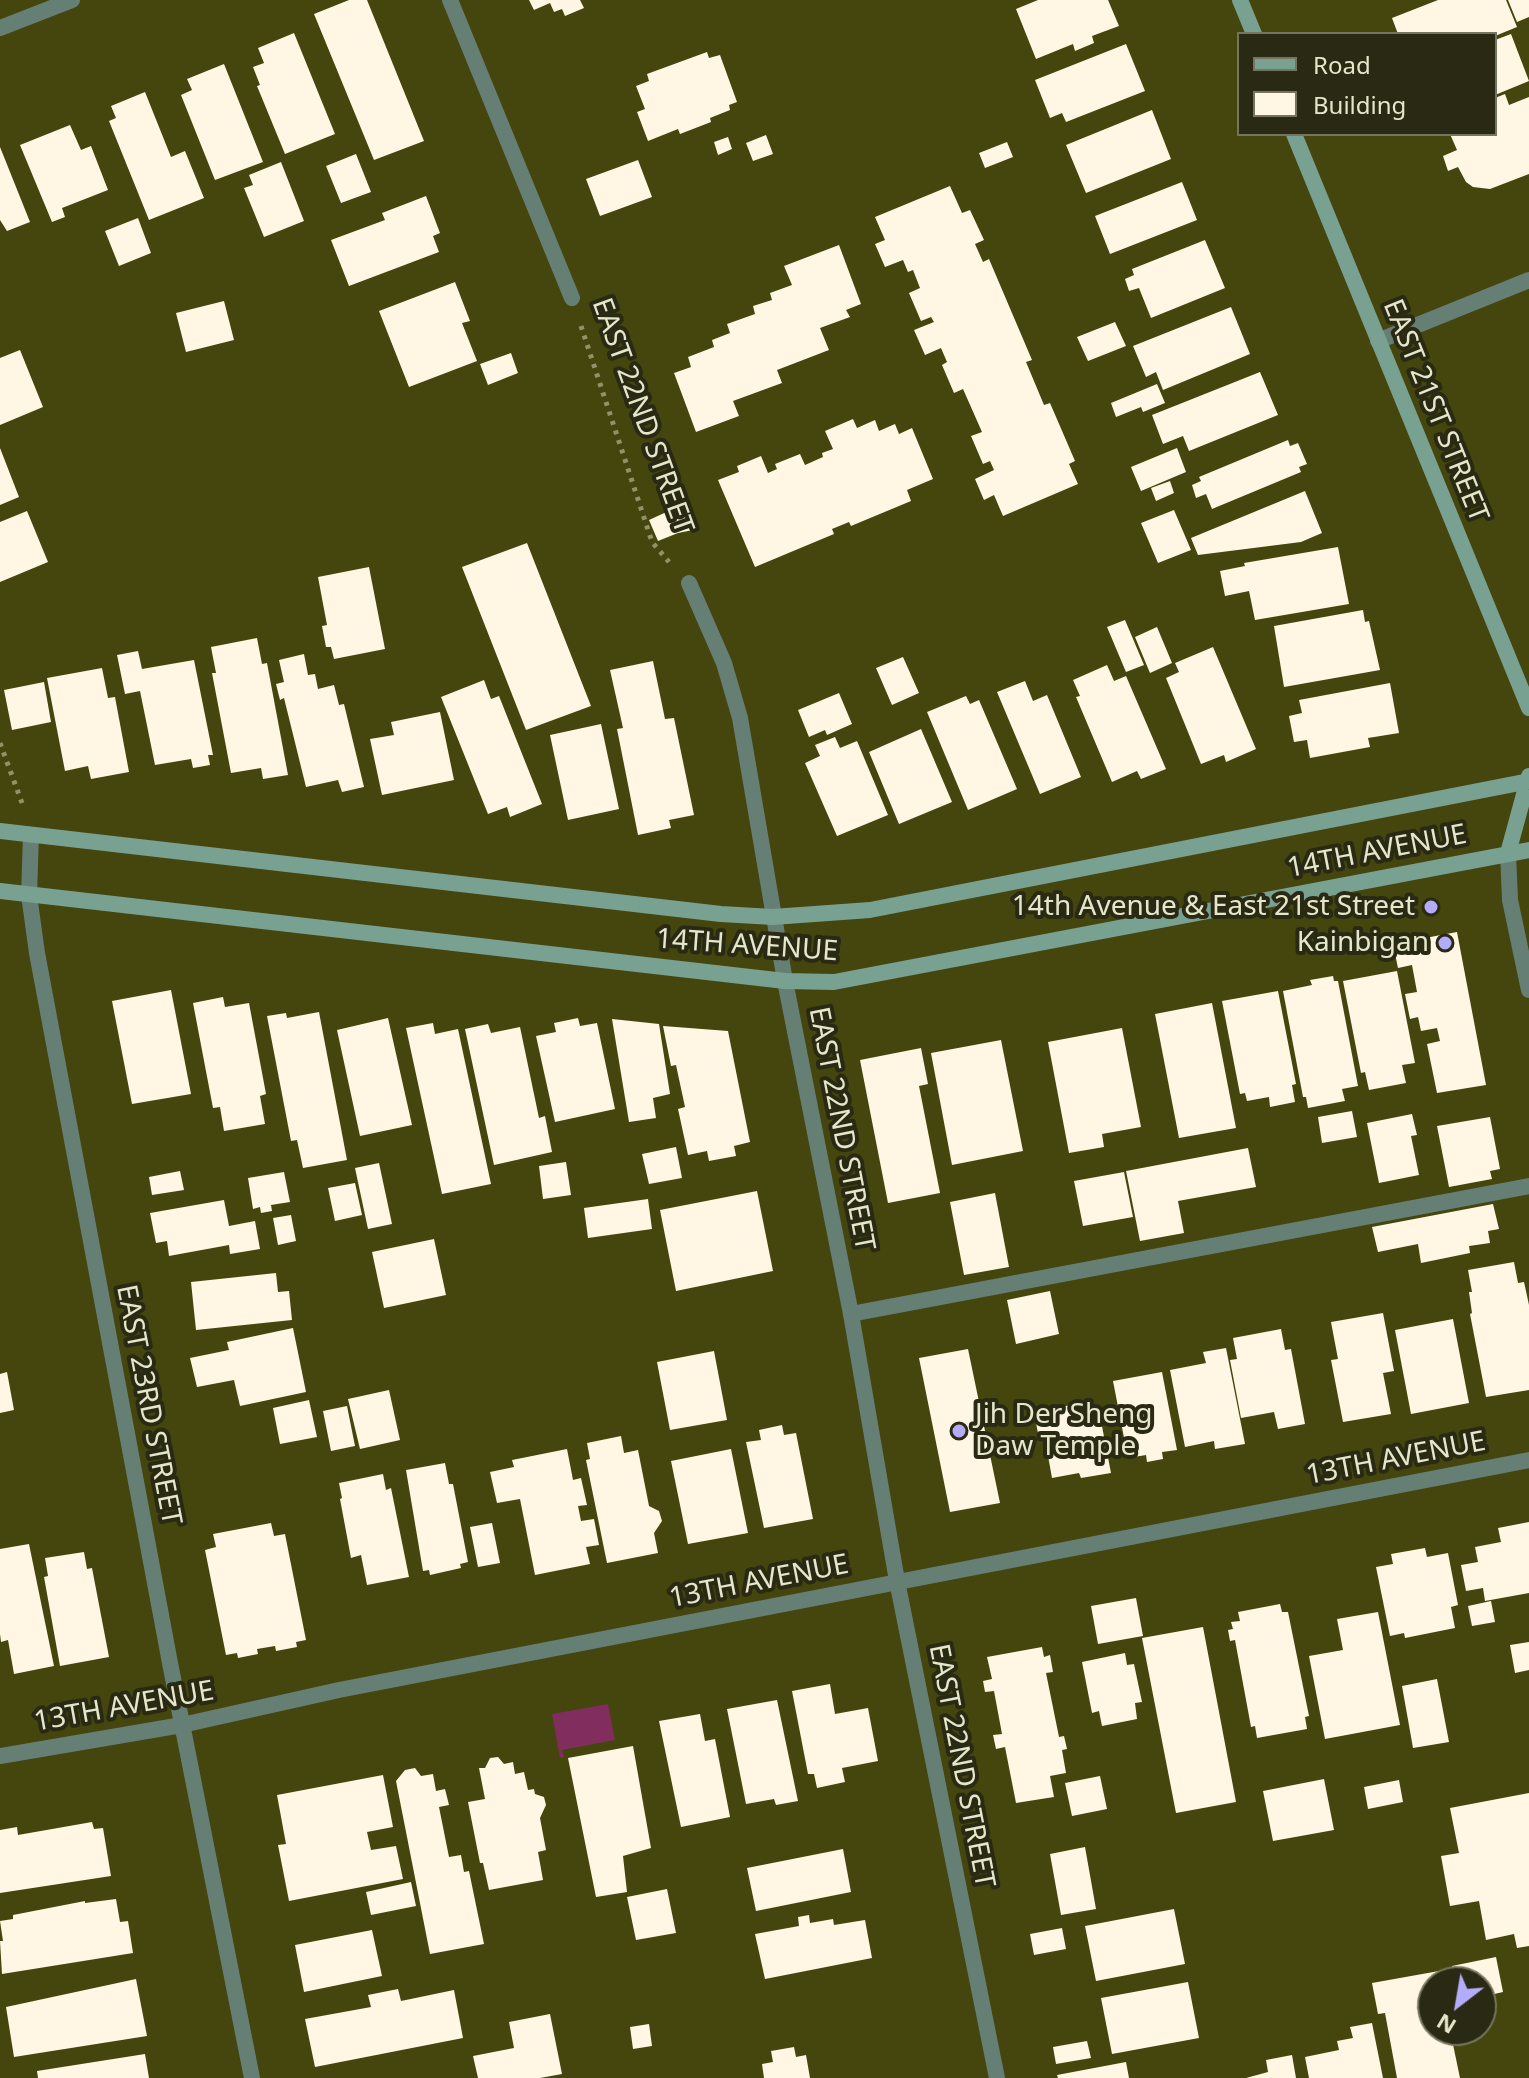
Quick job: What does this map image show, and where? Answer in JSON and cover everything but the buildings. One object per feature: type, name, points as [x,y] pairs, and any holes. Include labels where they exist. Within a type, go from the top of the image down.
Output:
[{"type":"main road","points":[[1240,0],[1253,32]]},
{"type":"main road","name":"EAST 21ST STREET","points":[[1295,136],[1529,708]]},
{"type":"main road","points":[[1508,853],[1529,780]]},
{"type":"main road","name":"14TH AVENUE","points":[[0,831],[721,914],[773,917],[870,910],[1529,780]]},
{"type":"main road","name":"14TH AVENUE","points":[[0,891],[785,981],[834,982],[1529,850]]},
{"type":"street","points":[[0,28],[72,0]]},
{"type":"street","name":"EAST 22ND STREET","points":[[450,0],[572,298]]},
{"type":"street","points":[[1378,341],[1529,280]]},
{"type":"street","name":"EAST 22ND STREET","points":[[689,583],[724,663],[740,718],[773,917],[851,1314],[897,1581],[997,2078]]},
{"type":"street","name":"EAST 23RD STREET","points":[[31,835],[29,895],[37,953],[182,1725],[252,2078]]},
{"type":"street","points":[[1508,853],[1510,900],[1529,990]]},
{"type":"street","points":[[851,1314],[1529,1186]]},
{"type":"street","name":"13TH AVENUE","points":[[0,1756],[182,1725],[339,1690],[1529,1460]]},
{"type":"path","name":"EAST 22ND STREET","points":[[572,298],[652,542],[689,583]]},
{"type":"path","points":[[0,743],[31,835]]},
{"type":"shaded area","points":[[608,1704],[615,1740],[562,1750],[564,1757],[560,1758],[552,1714]]},
{"type":"place","name":"14th Avenue & East 21st Street","points":[[1431,907]]},
{"type":"place","name":"Kainbigan","points":[[1445,943]]},
{"type":"place","name":"Jih Der Sheng Daw Temple","points":[[959,1431]]}]
